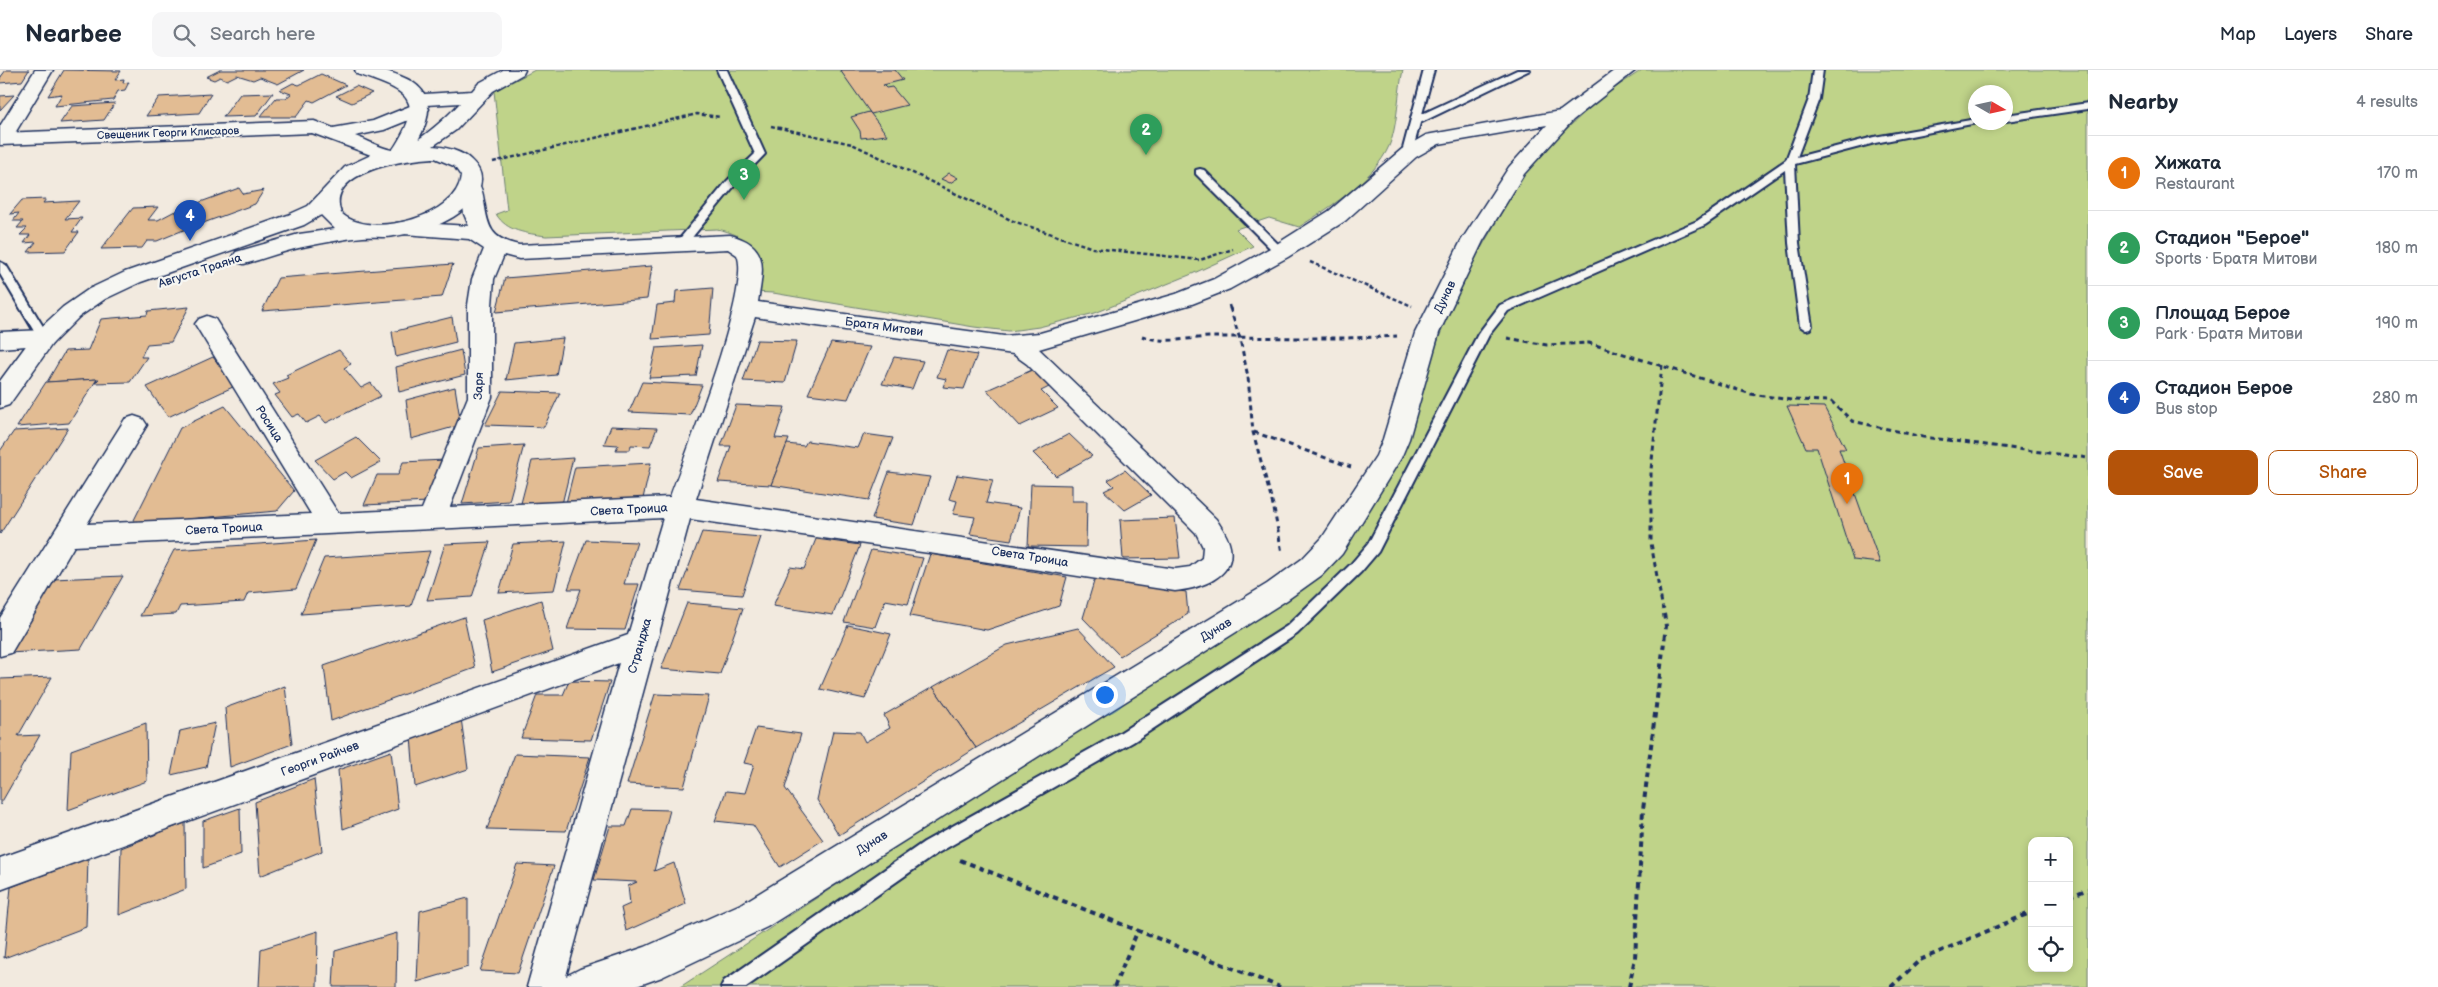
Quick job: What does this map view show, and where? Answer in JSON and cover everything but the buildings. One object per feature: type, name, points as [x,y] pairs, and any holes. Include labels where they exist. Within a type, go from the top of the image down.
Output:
[{"type":"street","points":[[1,140],[44,70]]},
{"type":"street","points":[[364,70],[402,84],[414,94],[417,104],[416,129],[400,154]]},
{"type":"street","points":[[400,154],[449,126],[496,75],[516,70]]},
{"type":"street","name":"Дунав","points":[[589,985],[656,961],[762,911],[1277,592],[1312,567],[1332,546],[1377,476],[1396,439],[1431,325],[1472,241],[1516,171],[1566,116],[1626,70]]},
{"type":"street","points":[[470,103],[436,100],[417,104],[377,126],[335,134],[341,154],[335,189],[329,208],[335,219],[347,226],[366,230],[404,228],[454,230],[474,233],[510,251],[525,252],[730,242],[746,248],[752,262],[746,308]]},
{"type":"street","points":[[470,103],[462,128],[474,214],[490,242]]},
{"type":"street","points":[[1002,343],[1033,342],[1110,321],[1209,290],[1280,252],[1355,202],[1406,156],[1426,142],[1439,137],[1566,116]]},
{"type":"street","name":"Свещеник Георги Клисаров","points":[[1,140],[302,127],[314,128],[400,154]]},
{"type":"street","points":[[400,154],[447,154],[456,157],[470,177]]},
{"type":"street","name":"Августа Траяна","points":[[0,399],[44,338],[71,312],[111,286],[296,220],[315,210],[335,189],[363,166],[400,154]]},
{"type":"street","points":[[404,228],[424,222],[446,212],[462,200],[470,177]]},
{"type":"street","name":"Августа Траяна","points":[[44,338],[74,317],[137,292],[284,244],[366,230]]},
{"type":"street","name":"Заря","points":[[432,519],[480,397],[480,306],[490,242]]},
{"type":"street","name":"Братя Митови","points":[[746,308],[1002,343],[1021,348],[1036,358],[1210,532],[1216,550],[1214,565],[1203,575],[1188,580]]},
{"type":"street","name":"Странджа","points":[[545,987],[640,643],[680,507],[739,334],[746,308]]},
{"type":"street","name":"Росица","points":[[207,324],[330,524]]},
{"type":"street","points":[[0,340],[44,338]]},
{"type":"street","points":[[0,644],[134,425]]},
{"type":"street","name":"Света Троица","points":[[66,536],[680,507],[943,544],[1167,579],[1188,580]]},
{"type":"street","name":"Георги Райчев","points":[[0,874],[640,643]]},
{"type":"lane","points":[[681,244],[731,183],[760,154],[722,70]]},
{"type":"lane","points":[[1406,156],[1429,70]]},
{"type":"lane","points":[[1414,122],[1476,91],[1525,70]]},
{"type":"lane","points":[[1806,326],[1794,243],[1790,162],[1814,99],[1818,70]]},
{"type":"lane","points":[[2013,117],[2088,106]]},
{"type":"lane","points":[[730,987],[930,848],[1127,737],[1292,630],[1356,568],[1376,543],[1484,334],[1504,308],[1701,223],[1790,162],[1874,140],[1968,124]]},
{"type":"lane","points":[[1200,172],[1280,252]]},
{"type":"lane","points":[[0,265],[44,338]]},
{"type":"path","points":[[470,177],[697,114],[746,121],[852,144],[1013,221],[1093,248],[1200,260],[1228,249],[1280,252],[1320,266],[1431,325]]},
{"type":"path","points":[[1209,290],[1232,307],[1248,377],[1253,432],[1274,509],[1282,555]]},
{"type":"path","points":[[1110,321],[1153,341],[1202,338],[1347,339],[1431,325]]},
{"type":"path","points":[[1484,334],[1547,345],[1589,343],[1751,394],[1790,400],[1831,401],[1852,421],[1923,437],[2088,458]]},
{"type":"path","points":[[1629,987],[1635,958],[1642,810],[1666,626],[1651,542],[1651,470],[1662,365]]},
{"type":"path","points":[[1253,432],[1377,476]]},
{"type":"path","points":[[930,848],[1280,987]]},
{"type":"path","points":[[2073,895],[2088,889]]},
{"type":"path","points":[[1891,987],[1920,960],[2028,914]]},
{"type":"path","points":[[1114,987],[1138,930]]},
{"type":"green space","points":[[535,70],[1403,70],[1394,130],[1386,152],[1366,178],[1325,210],[1299,227],[1269,218],[1236,229],[1253,246],[1192,274],[1095,313],[1039,327],[1009,331],[974,327],[773,293],[752,292],[753,248],[737,235],[717,229],[546,236],[511,228],[500,220],[496,214],[507,210],[494,91]]},
{"type":"green space","points":[[1642,70],[2088,70],[2088,987],[680,987],[1209,642],[1337,552],[1432,356],[1458,288],[1521,179],[1540,153],[1604,95]]},
{"type":"place","name":"Стадион \"Берое\"","points":[[1146,155]]},
{"type":"place","name":"Площад Берое","points":[[744,200]]},
{"type":"place","name":"Стадион Берое","points":[[190,241]]},
{"type":"place","name":"Хижата","points":[[1847,504]]}]
